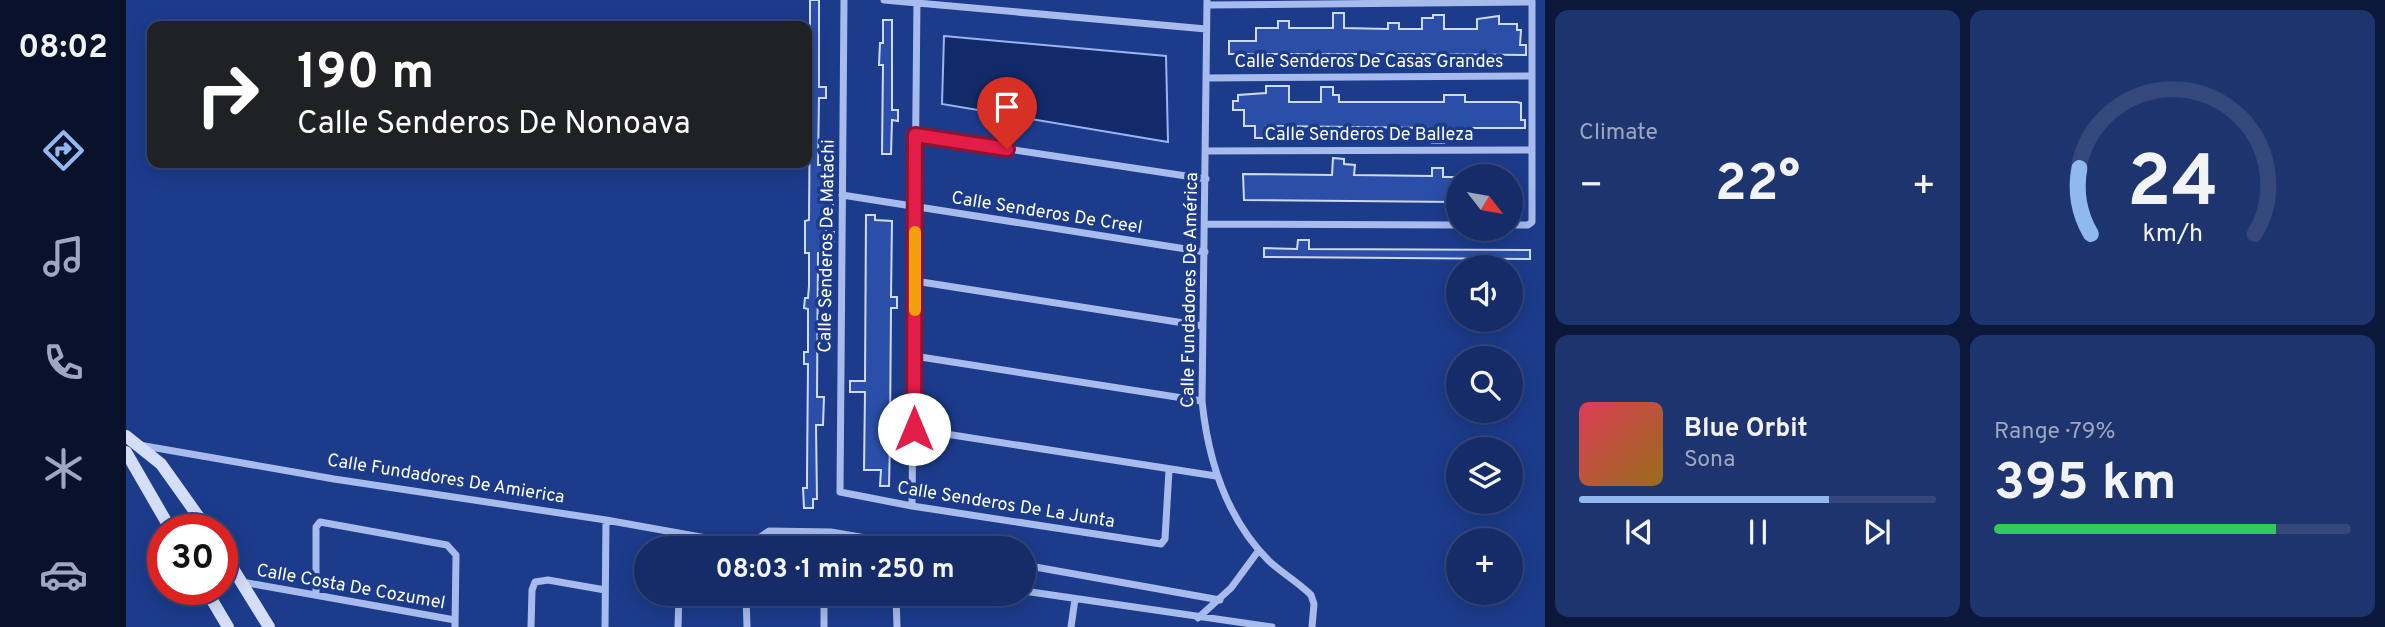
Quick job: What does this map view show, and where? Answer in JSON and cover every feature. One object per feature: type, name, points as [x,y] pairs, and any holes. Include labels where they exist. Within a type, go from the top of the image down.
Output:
[{"type":"street","name":"Calle Senderos De Matachi","points":[[840,492],[844,0]]},
{"type":"street","points":[[884,0],[1206,29]]},
{"type":"street","points":[[912,506],[917,1]]},
{"type":"street","points":[[1207,3],[1532,1],[1532,222],[1523,225]]},
{"type":"street","name":"Calle Fundadores De América","points":[[1207,3],[1202,401],[1216,477],[1231,508],[1259,550],[1311,595],[1314,604],[1312,627]]},
{"type":"street","name":"Calle Senderos De Casas Grandes","points":[[1206,78],[1532,76]]},
{"type":"street","points":[[915,135],[1206,179]]},
{"type":"street","name":"Calle Senderos De Balleza","points":[[1206,151],[1532,150]]},
{"type":"street","name":"Calle Senderos De Creel","points":[[842,195],[1205,252]]},
{"type":"street","points":[[1206,224],[1446,225]]},
{"type":"street","points":[[915,281],[1203,326]]},
{"type":"street","points":[[914,356],[1202,401]]},
{"type":"street","points":[[914,429],[1216,477]]},
{"type":"street","points":[[126,436],[132,444],[161,464],[197,514]]},
{"type":"street","name":"Calle Fundadores De Amierica","points":[[132,444],[334,480],[606,520],[693,536]]},
{"type":"street","points":[[126,452],[162,514]]},
{"type":"street","name":"Calle Senderos De La Junta","points":[[840,492],[912,506],[1163,544],[1169,470]]},
{"type":"street","points":[[605,627],[606,520]]},
{"type":"street","points":[[316,595],[317,524],[320,522],[447,545],[456,555],[455,624]]},
{"type":"street","points":[[762,536],[769,531],[831,532],[854,536]]},
{"type":"street","points":[[830,536],[831,532]]},
{"type":"street","points":[[1198,618],[1220,600],[1259,550]]},
{"type":"street","points":[[1036,567],[1220,600]]},
{"type":"street","points":[[238,576],[268,627]]},
{"type":"street","points":[[531,627],[532,590],[538,580],[605,590]]},
{"type":"street","name":"Calle Costa De Cozumel","points":[[242,582],[455,624]]},
{"type":"street","points":[[1036,593],[1272,627]]},
{"type":"street","points":[[1071,627],[1075,599]]},
{"type":"street","points":[[215,605],[228,627]]},
{"type":"street","points":[[678,606],[678,627]]},
{"type":"street","points":[[746,606],[747,627]]},
{"type":"street","points":[[824,606],[824,627]]},
{"type":"street","points":[[896,606],[897,627]]},
{"type":"water","points":[[944,36],[1166,56],[1168,142],[942,104]]},
{"type":"building","points":[[810,0],[819,0],[819,87],[826,87],[826,98],[819,98],[818,165],[822,165],[823,198],[833,198],[833,210],[827,210],[826,232],[834,232],[834,242],[831,242],[831,254],[818,253],[817,397],[824,397],[823,425],[816,425],[817,499],[813,499],[813,508],[804,508],[803,488],[807,488],[808,364],[804,364],[804,352],[808,352],[808,309],[804,308],[809,286],[805,221],[809,220],[809,168],[812,168]]},
{"type":"building","points":[[1333,13],[1344,13],[1344,28],[1388,29],[1388,23],[1399,23],[1399,29],[1422,29],[1422,18],[1444,15],[1444,29],[1477,29],[1477,19],[1499,16],[1499,24],[1517,24],[1517,30],[1521,30],[1520,45],[1526,45],[1526,55],[1422,54],[1422,64],[1414,64],[1414,54],[1377,54],[1377,67],[1360,67],[1360,54],[1229,54],[1229,41],[1256,41],[1256,28],[1278,28],[1278,21],[1289,21],[1289,28],[1333,28]]},
{"type":"building","points":[[883,20],[892,20],[892,110],[898,110],[898,121],[892,120],[891,154],[882,154],[883,65],[879,65]]},
{"type":"building","points":[[1266,86],[1289,86],[1289,102],[1321,102],[1321,87],[1333,87],[1333,95],[1339,95],[1339,102],[1444,102],[1444,95],[1465,95],[1465,102],[1517,102],[1521,103],[1521,120],[1525,120],[1525,128],[1444,128],[1444,143],[1432,143],[1433,128],[1266,126],[1266,138],[1255,138],[1255,126],[1244,126],[1244,110],[1233,110],[1233,101],[1238,101],[1238,95],[1266,93]]},
{"type":"building","points":[[1333,158],[1344,159],[1344,164],[1355,165],[1354,175],[1432,176],[1432,168],[1443,168],[1443,177],[1446,177],[1446,202],[1244,200],[1243,174],[1332,175]]},
{"type":"building","points":[[866,215],[875,215],[875,220],[892,221],[891,297],[897,297],[897,308],[891,308],[890,431],[895,431],[895,442],[890,442],[889,486],[880,486],[881,470],[864,470],[865,392],[850,392],[850,381],[865,381]]},
{"type":"building","points":[[1298,240],[1309,240],[1309,249],[1530,250],[1530,259],[1523,259],[1523,255],[1446,255],[1446,258],[1264,257],[1264,248],[1297,249]]},
{"type":"slow traffic","points":[[915,232],[915,310]]},
{"type":"route","points":[[914,429],[915,135],[1007,149]]}]
